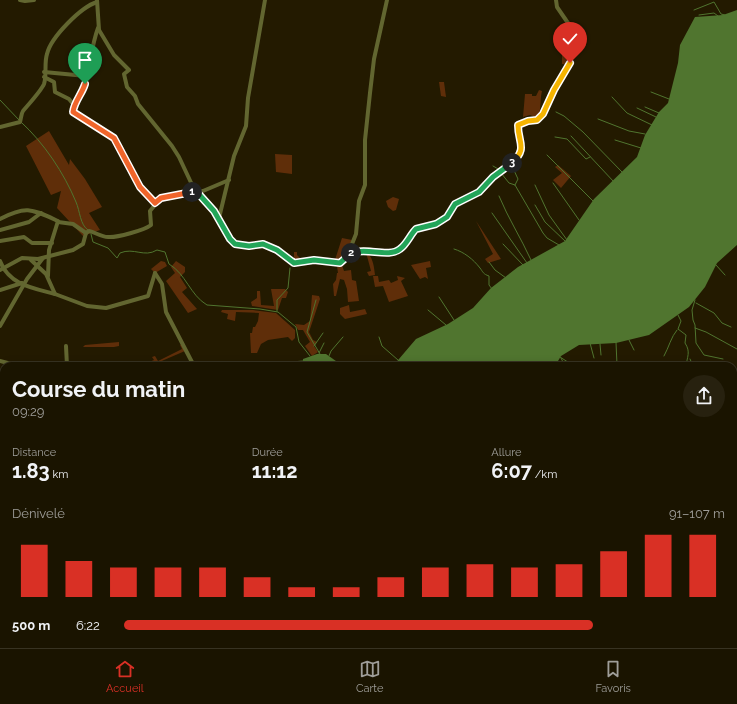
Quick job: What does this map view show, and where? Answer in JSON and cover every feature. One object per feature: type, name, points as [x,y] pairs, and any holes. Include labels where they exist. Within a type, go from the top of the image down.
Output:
[{"type":"street","points":[[20,0],[34,0]]},
{"type":"street","points":[[219,218],[234,156],[246,126],[248,98],[266,0]]},
{"type":"street","points":[[99,28],[114,55],[129,70],[124,74],[127,87],[138,104],[179,157],[196,191],[219,218],[230,239],[235,244],[249,246],[263,244],[277,250],[294,263],[314,260],[340,263],[348,254],[356,234],[359,202],[365,185],[365,140],[374,59],[387,0]]},
{"type":"street","points":[[348,254],[360,250],[387,253],[398,250],[407,243],[416,229],[436,224],[447,217],[455,204],[479,192],[493,177],[518,158],[521,145],[518,125],[528,121],[537,120],[543,114],[554,90],[570,63],[572,36],[570,26],[558,9],[556,0]]},
{"type":"street","points":[[0,127],[20,122],[23,110],[31,103],[43,86],[48,50],[64,26],[80,11],[97,1],[99,28],[82,92],[74,105],[73,112],[114,138],[140,187],[155,203]]},
{"type":"street","points":[[44,72],[86,76]]},
{"type":"street","points":[[44,77],[54,82],[55,92],[69,99],[74,105]]},
{"type":"street","points":[[86,233],[90,231],[107,237],[121,236],[146,228],[151,225],[150,211],[155,203],[161,198],[206,190],[229,180]]},
{"type":"street","points":[[0,220],[24,210],[41,212],[58,222],[73,224],[86,233]]},
{"type":"street","points":[[0,230],[29,222],[41,212]]},
{"type":"street","points":[[48,277],[49,256],[58,222]]},
{"type":"street","points":[[2,269],[22,258],[31,260],[43,258],[77,248],[83,244],[86,233]]},
{"type":"street","points":[[0,242],[24,237],[32,243],[52,243]]},
{"type":"street","points":[[0,326],[23,284],[43,258]]},
{"type":"street","points":[[31,260],[38,265],[48,277],[55,294]]},
{"type":"street","points":[[0,261],[2,269],[12,279],[35,290],[55,294],[87,306],[110,308],[148,296],[156,273],[162,284],[166,310],[192,362]]},
{"type":"street","points":[[0,290],[23,284]]},
{"type":"street","points":[[0,313],[6,315]]},
{"type":"street","points":[[66,346],[66,362]]},
{"type":"shaded area","points":[[737,10],[737,245],[717,263],[705,287],[689,307],[649,335],[616,343],[579,345],[561,356],[557,362],[396,362],[416,339],[448,324],[473,308],[491,288],[518,267],[565,241],[594,199],[637,157],[645,135],[659,112],[668,103],[678,63],[680,45],[695,17],[723,15]]},
{"type":"shaded area","points":[[571,46],[573,60],[569,65],[562,64],[562,48]]},
{"type":"shaded area","points":[[439,82],[444,82],[446,97],[441,96]]},
{"type":"shaded area","points":[[539,90],[542,91],[538,118],[530,115],[523,117],[525,94],[532,94],[532,96],[536,96]]},
{"type":"shaded area","points":[[49,131],[69,165],[70,159],[85,179],[102,207],[89,213],[100,230],[83,236],[57,208],[61,191],[51,195],[26,146]]},
{"type":"shaded area","points":[[275,154],[292,155],[292,174],[276,172]]},
{"type":"shaded area","points":[[558,165],[571,176],[561,188],[553,180],[562,173],[555,167]]},
{"type":"shaded area","points":[[393,197],[399,199],[396,210],[393,211],[388,207],[386,201]]},
{"type":"shaded area","points":[[476,221],[501,259],[488,263],[485,259],[493,254]]},
{"type":"shaded area","points":[[342,238],[352,240],[341,262],[344,271],[351,270],[352,280],[356,281],[359,301],[348,302],[347,289],[344,280],[340,279],[336,296],[334,296],[333,284],[338,273],[337,266],[308,262],[296,266],[291,265],[291,263],[294,263],[294,252],[297,252],[297,255],[303,261],[335,260]]},
{"type":"shaded area","points":[[365,252],[371,258],[374,265],[375,275],[369,276],[367,272],[371,271]]},
{"type":"shaded area","points":[[161,261],[165,262],[167,266],[155,273],[151,269]]},
{"type":"shaded area","points":[[176,261],[185,267],[185,272],[180,277],[187,288],[182,292],[197,309],[188,313],[166,281],[175,273],[171,267]]},
{"type":"shaded area","points":[[430,261],[431,267],[426,268],[428,279],[425,277],[420,279],[411,265]]},
{"type":"shaded area","points":[[373,276],[378,276],[379,282],[389,280],[391,283],[398,280],[397,276],[405,278],[401,281],[408,296],[389,302],[383,286],[375,287]]},
{"type":"shaded area","points":[[271,289],[285,289],[288,292],[286,298],[282,298],[278,310],[252,306],[251,302],[257,298],[257,291],[260,291],[261,305],[274,306]]},
{"type":"shaded area","points":[[312,295],[319,296],[320,299],[309,332],[313,340],[317,342],[314,346],[318,352],[312,356],[305,346],[310,342],[303,330],[298,330],[295,324],[304,325],[310,321]]},
{"type":"shaded area","points":[[349,305],[350,312],[365,309],[367,314],[345,319],[340,314],[340,308]]},
{"type":"shaded area","points":[[222,310],[253,310],[276,313],[295,330],[295,338],[292,341],[288,337],[268,340],[261,344],[257,353],[251,353],[250,333],[252,333],[253,327],[255,327],[258,321],[259,313],[236,312],[235,321],[227,319],[228,314],[221,312]]},
{"type":"shaded area","points":[[119,342],[119,346],[114,347],[83,347],[85,345]]},
{"type":"shaded area","points":[[182,344],[185,351],[159,362],[149,362],[154,360],[152,357],[155,356],[158,361],[182,349],[180,345]]},
{"type":"shaded area","points":[[317,354],[326,354],[337,362],[303,362],[303,359]]},
{"type":"waterway","points":[[694,10],[714,2],[721,14],[725,15]]},
{"type":"waterway","points":[[699,15],[714,13],[718,16]]},
{"type":"waterway","points":[[651,92],[669,99]]},
{"type":"waterway","points":[[612,97],[627,113],[652,125]]},
{"type":"waterway","points":[[0,100],[19,120]]},
{"type":"waterway","points":[[645,107],[659,113]]},
{"type":"waterway","points":[[637,108],[656,117]]},
{"type":"waterway","points":[[556,112],[564,116],[583,132],[622,172]]},
{"type":"waterway","points":[[598,119],[629,131],[645,134]]},
{"type":"waterway","points":[[21,122],[38,139],[53,159],[66,180],[76,202],[83,225],[88,230]]},
{"type":"waterway","points":[[571,136],[614,182]]},
{"type":"waterway","points":[[555,137],[567,139],[586,159],[590,157]]},
{"type":"waterway","points":[[615,140],[641,148]]},
{"type":"waterway","points":[[547,155],[593,201]]},
{"type":"waterway","points":[[493,166],[500,170]]},
{"type":"waterway","points":[[512,166],[518,179],[515,185]]},
{"type":"waterway","points":[[501,173],[509,183],[515,185],[547,238],[559,245]]},
{"type":"waterway","points":[[553,183],[579,220]]},
{"type":"waterway","points":[[535,185],[549,215],[567,240]]},
{"type":"waterway","points":[[499,196],[531,260]]},
{"type":"waterway","points":[[535,205],[545,222],[565,241]]},
{"type":"waterway","points":[[492,213],[527,263]]},
{"type":"waterway","points":[[91,234],[93,242],[108,248],[117,258],[120,253],[125,251],[148,253],[157,250],[165,252],[169,264],[180,273],[196,296],[207,305],[260,309],[278,312],[296,327],[299,342],[310,356]]},
{"type":"waterway","points":[[503,244],[523,265]]},
{"type":"waterway","points":[[454,249],[468,256],[484,274],[489,276],[489,285],[492,289]]},
{"type":"waterway","points":[[489,262],[495,270],[506,278]]},
{"type":"waterway","points":[[716,265],[725,275]]},
{"type":"waterway","points":[[277,311],[277,300],[288,288],[290,268]]},
{"type":"waterway","points":[[439,297],[454,320]]},
{"type":"waterway","points":[[316,300],[307,332],[320,354]]},
{"type":"waterway","points":[[695,300],[692,310],[696,343],[704,355],[723,359]]},
{"type":"waterway","points":[[696,303],[714,313],[722,323],[731,327]]},
{"type":"waterway","points":[[428,310],[446,325]]},
{"type":"waterway","points":[[678,315],[681,321],[678,329],[686,335],[685,343],[688,352],[687,362]]},
{"type":"waterway","points":[[695,328],[706,332],[737,349]]},
{"type":"waterway","points":[[664,356],[677,330]]},
{"type":"waterway","points":[[314,346],[323,333]]},
{"type":"waterway","points":[[329,356],[331,351],[343,337]]},
{"type":"waterway","points":[[379,337],[382,346],[398,360]]},
{"type":"waterway","points":[[629,340],[634,350]]},
{"type":"waterway","points":[[616,342],[617,362]]},
{"type":"waterway","points":[[319,353],[324,343]]},
{"type":"waterway","points":[[590,343],[594,358]]},
{"type":"waterway","points":[[600,344],[601,355]]},
{"type":"waterway","points":[[560,357],[568,362]]},
{"type":"waterway","points":[[561,358],[563,362]]},
{"type":"waterway","points":[[292,362],[303,361]]},
{"type":"route","points":[[85,84],[78,100],[74,105],[73,112],[107,132],[114,138],[140,187],[155,203],[161,198],[196,191],[214,211],[230,239],[235,244],[243,246],[258,243],[263,244],[277,250],[292,263],[296,264],[305,260],[331,260],[340,263],[343,262],[348,254],[360,250],[381,251],[385,253],[397,251],[407,243],[410,236],[416,229],[419,227],[436,224],[449,215],[455,204],[484,188],[488,181],[518,158],[521,150],[521,139],[518,133],[518,125],[528,121],[537,120],[543,114],[549,104],[554,90],[570,63]]}]
